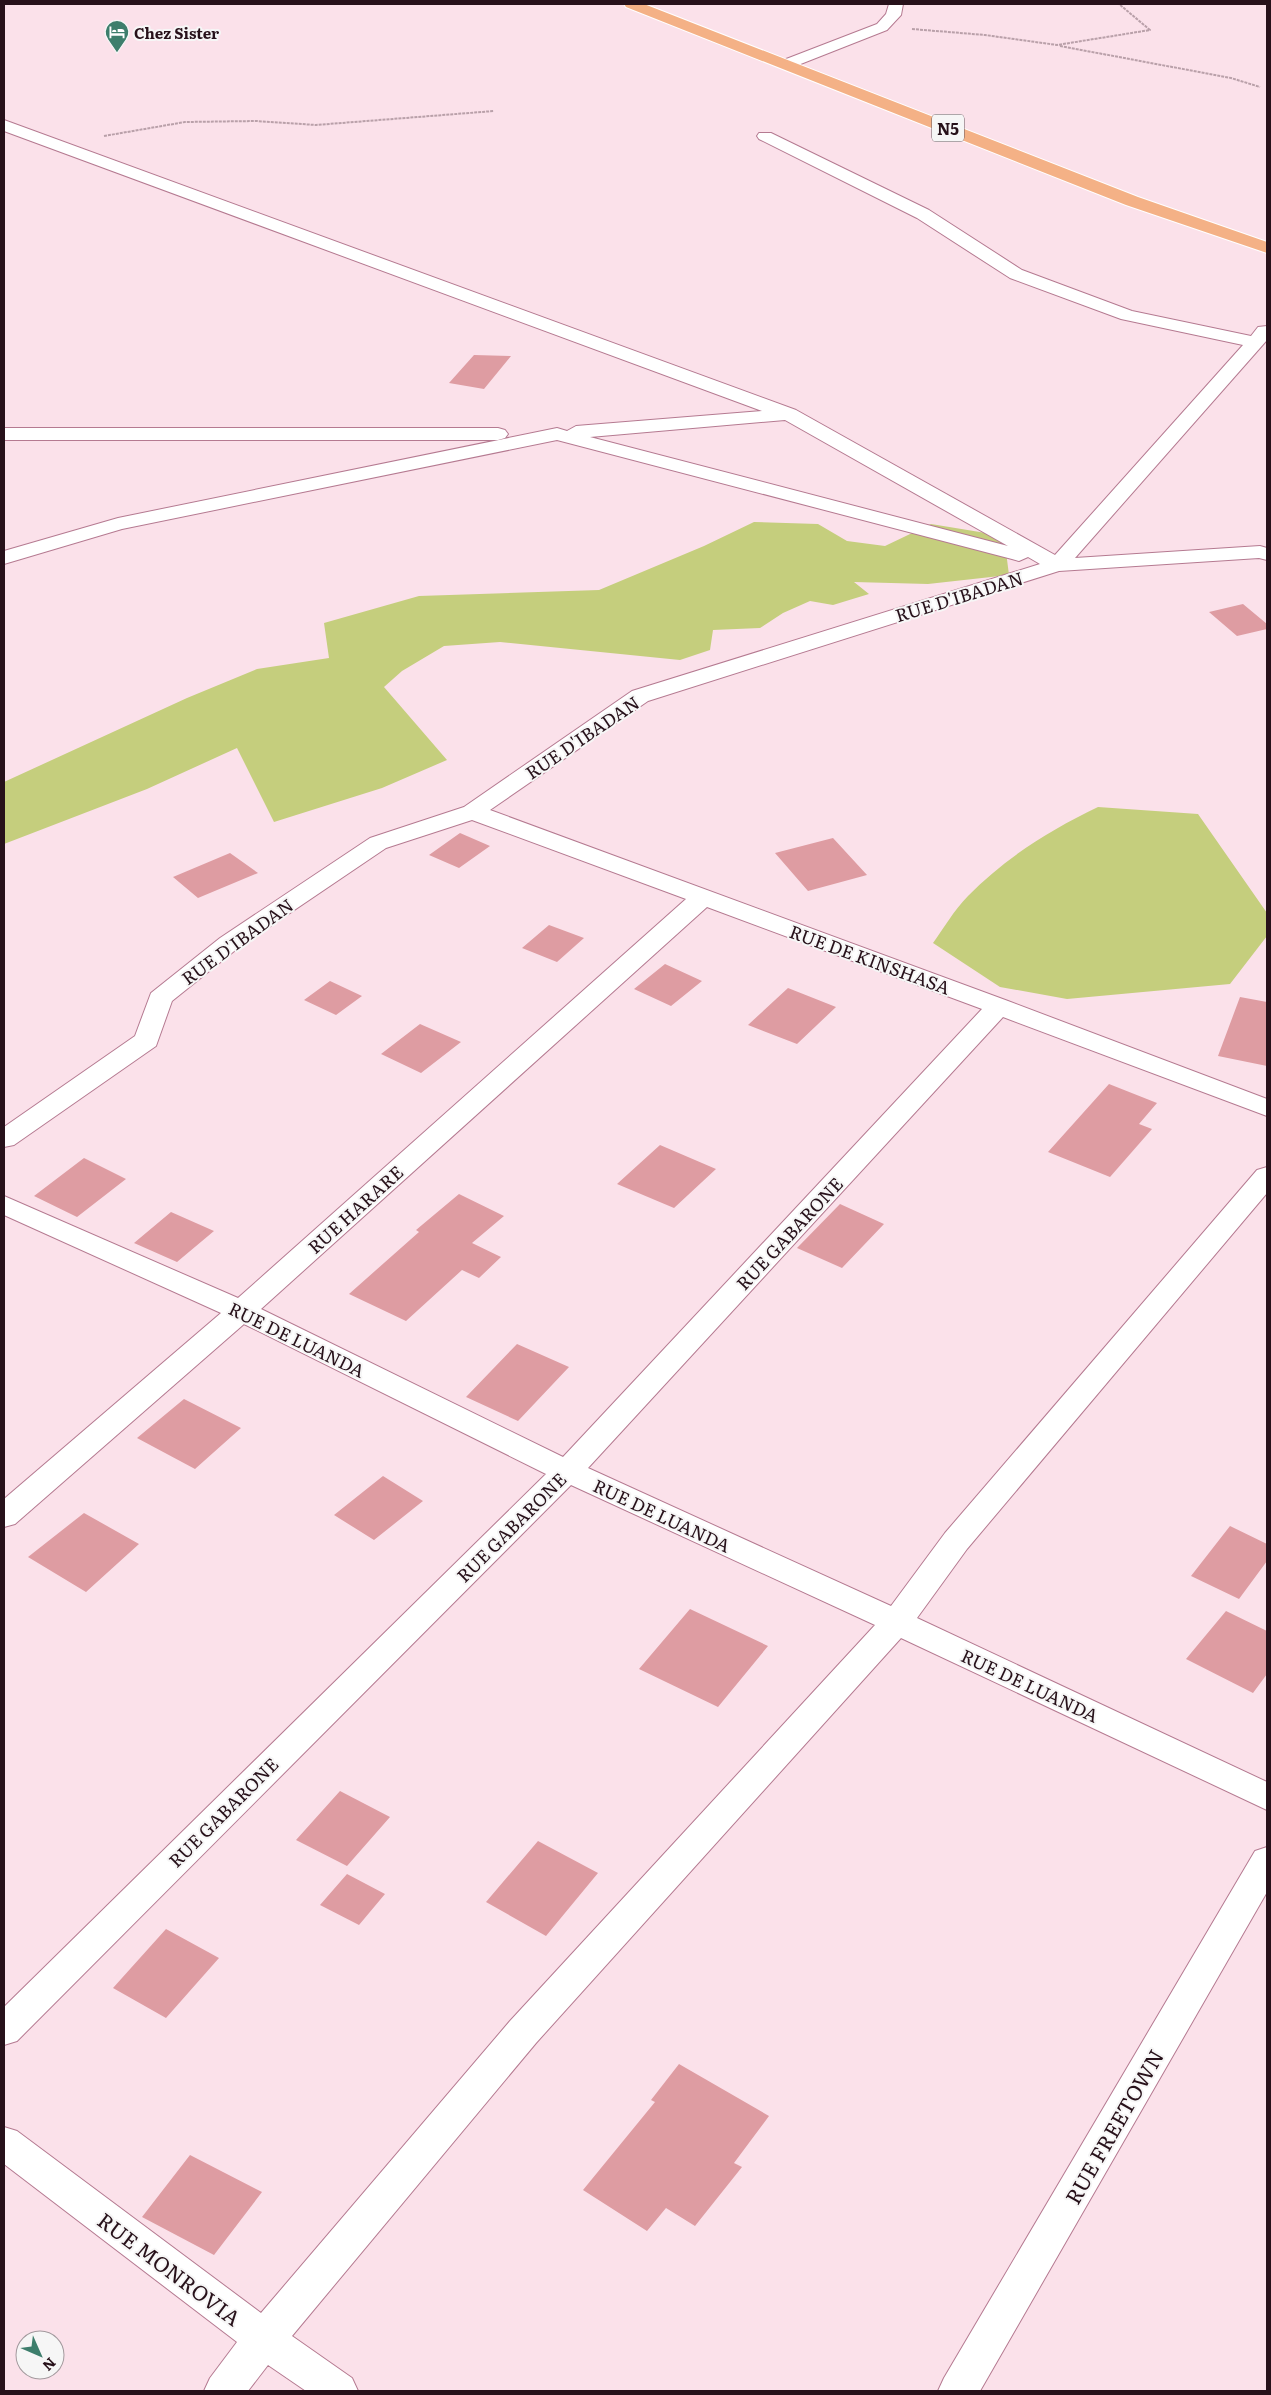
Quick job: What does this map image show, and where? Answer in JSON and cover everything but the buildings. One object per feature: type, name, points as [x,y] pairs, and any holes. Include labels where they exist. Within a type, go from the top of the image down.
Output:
[{"type":"highway","name":"N5","points":[[631,4],[1132,201],[1267,248]]},
{"type":"street","points":[[787,64],[882,27],[893,15],[896,4]]},
{"type":"street","points":[[4,125],[344,252],[789,414],[1057,565]]},
{"type":"street","points":[[765,136],[923,214],[1016,274],[1127,315],[1261,335]]},
{"type":"street","points":[[1057,565],[1261,335]]},
{"type":"street","points":[[4,434],[557,434],[789,414]]},
{"type":"street","points":[[4,558],[118,524],[557,434],[1057,565]]},
{"type":"street","name":"RUE D'IBADAN","points":[[4,1139],[147,1040],[160,998],[229,942],[378,843],[472,812],[640,696],[1057,565],[1251,553],[1267,554]]},
{"type":"street","name":"RUE DE KINSHASA","points":[[472,812],[999,1006],[1267,1108]]},
{"type":"street","name":"RUE HARARE","points":[[4,1516],[241,1311],[703,897]]},
{"type":"street","name":"RUE GABARONE","points":[[4,2030],[567,1471],[999,1006]]},
{"type":"street","points":[[224,2391],[264,2339],[523,2032],[897,1622],[956,1542],[1267,1176]]},
{"type":"street","name":"RUE DE LUANDA","points":[[4,1205],[241,1311],[567,1471],[897,1622],[1267,1796]]},
{"type":"street","name":"RUE FREETOWN","points":[[958,2391],[1267,1861]]},
{"type":"street","name":"RUE MONROVIA","points":[[4,2143],[264,2339],[338,2391]]},
{"type":"path","points":[[1057,45],[1150,30],[1119,4]]},
{"type":"path","points":[[882,27],[985,35],[1057,45],[1232,78],[1260,87]]},
{"type":"path","points":[[63,147],[95,138],[185,122],[256,120],[316,125],[494,111]]},
{"type":"green space","points":[[754,522],[818,524],[847,541],[885,546],[931,524],[1004,536],[1009,575],[928,584],[854,582],[869,594],[833,605],[810,601],[783,613],[760,628],[713,630],[710,650],[680,660],[500,642],[444,646],[402,671],[384,687],[447,760],[382,788],[274,822],[237,748],[147,789],[4,844],[4,782],[187,698],[257,669],[329,658],[324,623],[419,596],[599,590],[704,546]]},
{"type":"green space","points":[[1098,807],[1198,814],[1267,913],[1267,936],[1230,984],[1067,999],[1000,987],[933,943],[963,901],[997,869],[1046,835]]},
{"type":"place","name":"Chez Sister","points":[[117,53]]}]
